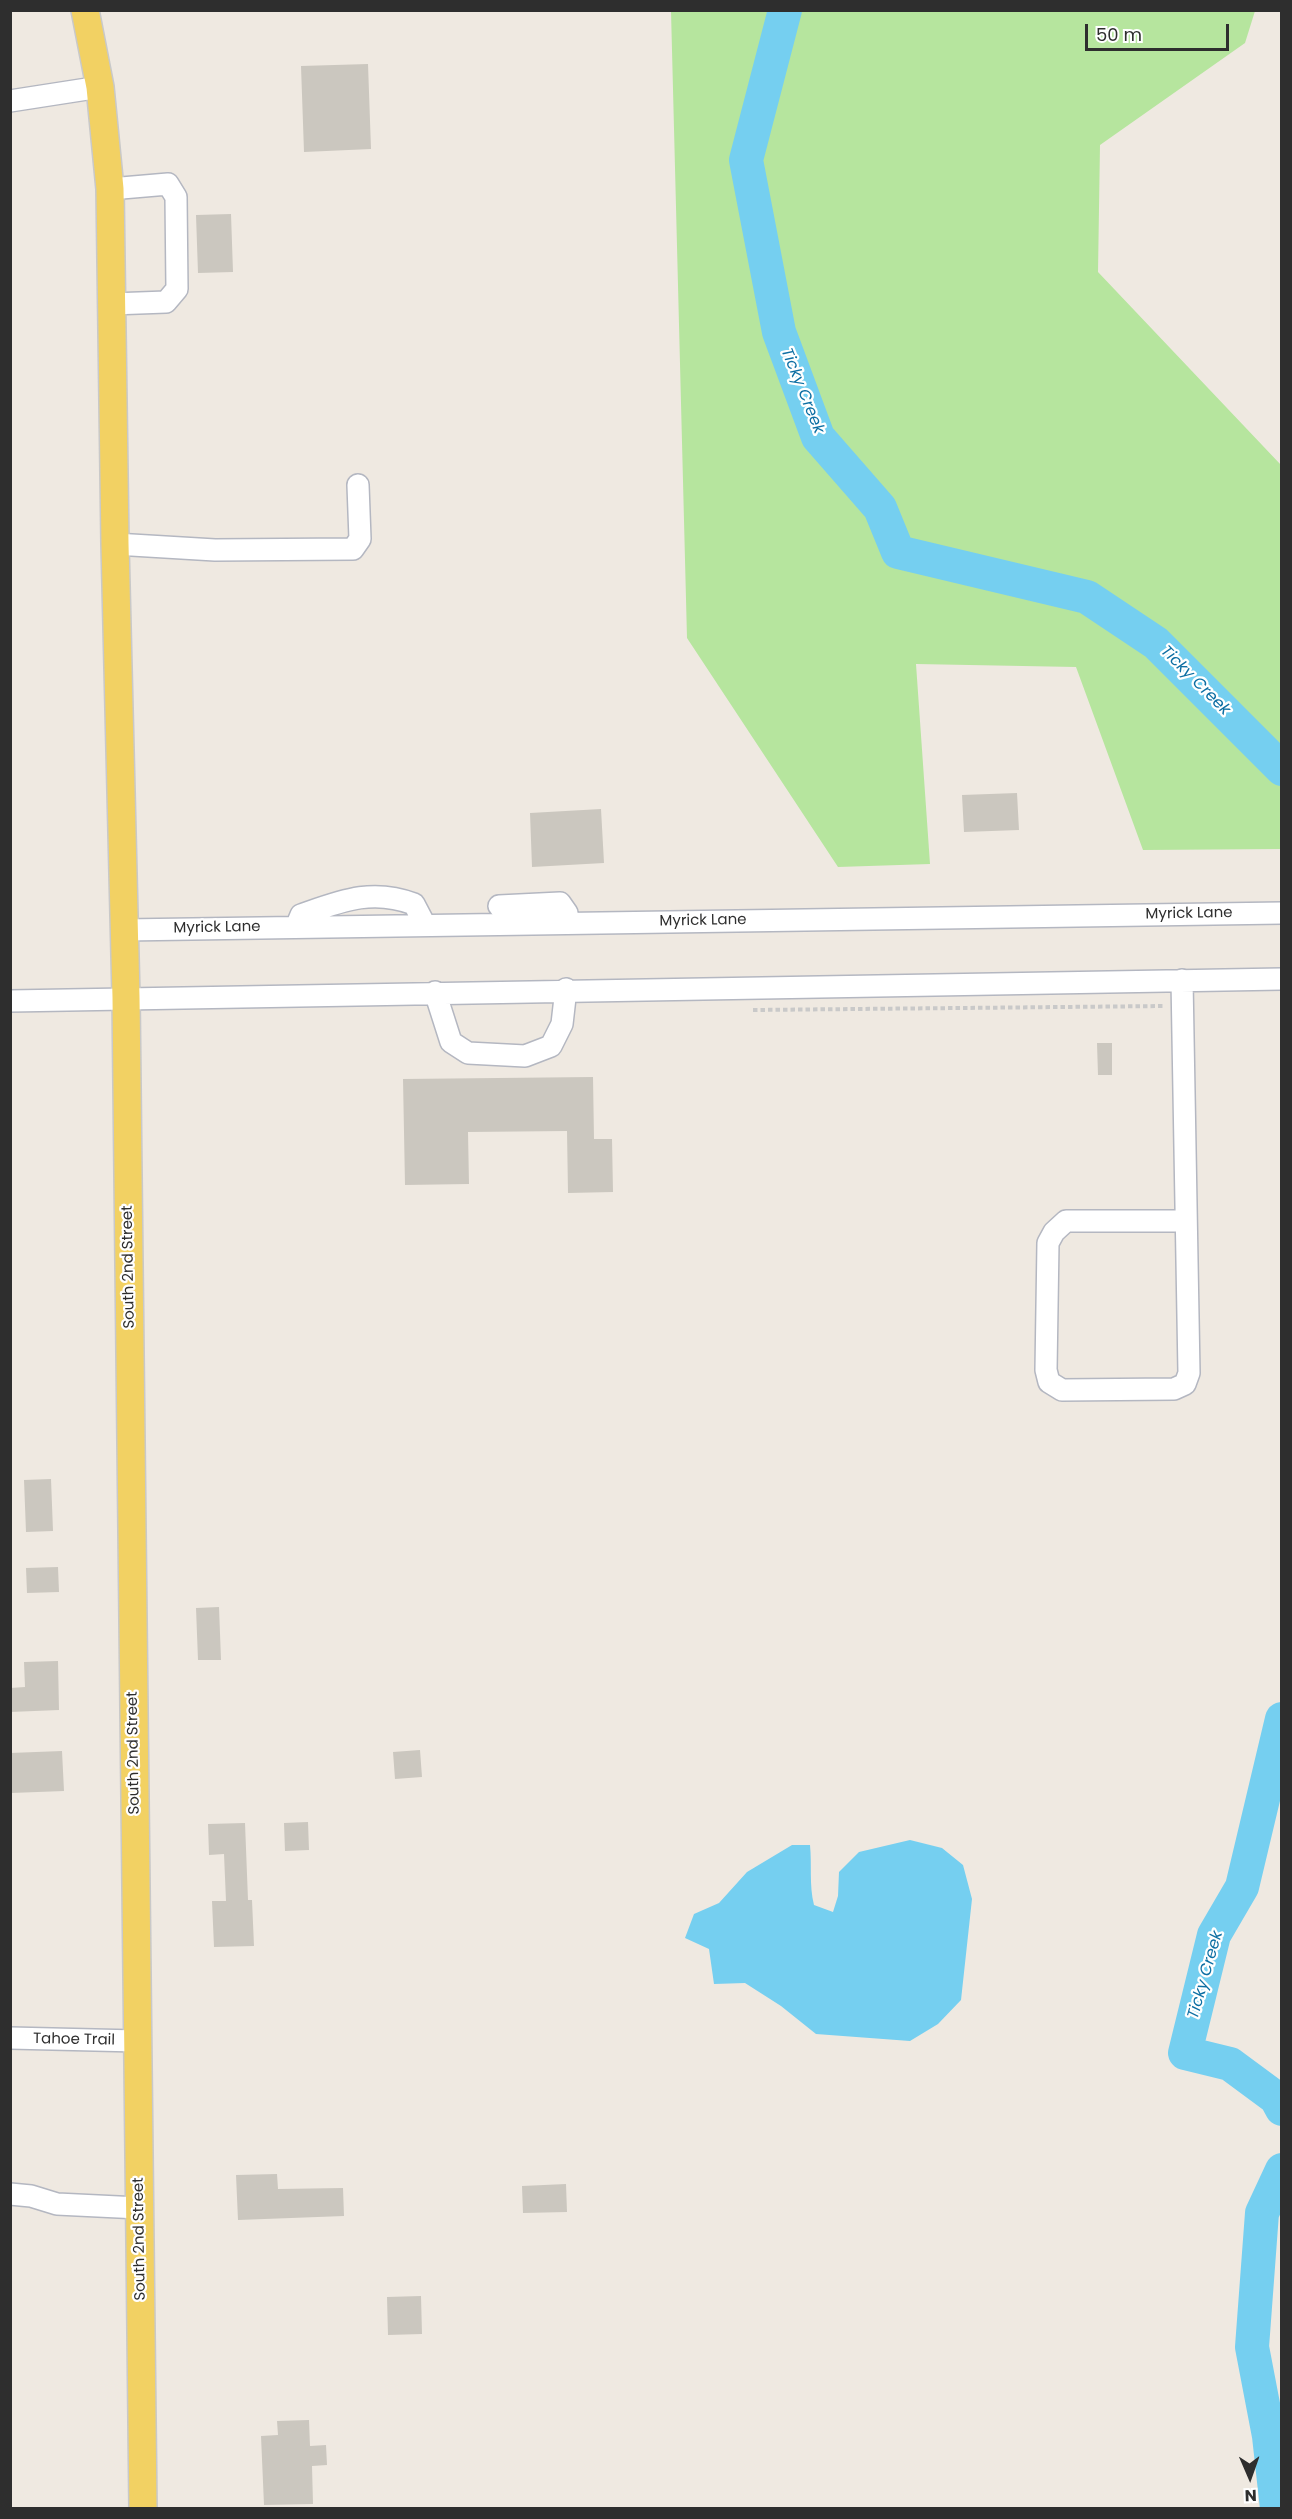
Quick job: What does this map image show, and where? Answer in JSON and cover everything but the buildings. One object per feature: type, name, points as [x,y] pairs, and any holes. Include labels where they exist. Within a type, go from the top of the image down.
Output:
[{"type":"main road","name":"South 2nd Street","points":[[85,10],[100,87],[110,189],[115,544],[126,997],[142,2508]]},
{"type":"street","points":[[10,101],[100,87]]},
{"type":"street","points":[[110,189],[168,184],[176,196],[177,289],[166,302],[112,304]]},
{"type":"street","points":[[115,544],[215,550],[352,549],[360,538],[358,485]]},
{"type":"street","points":[[296,927],[301,915],[352,898],[393,896],[414,904],[425,925]]},
{"type":"street","points":[[499,906],[560,903],[567,914],[567,923]]},
{"type":"street","name":"Myrick Lane","points":[[124,930],[1281,913]]},
{"type":"street","points":[[10,1001],[126,997],[1281,979]]},
{"type":"street","points":[[1182,980],[1189,1373],[1185,1384],[1174,1389],[1062,1390],[1049,1382],[1046,1370],[1048,1243],[1054,1232],[1066,1221],[1186,1221]]},
{"type":"street","points":[[435,992],[451,1042],[468,1053],[525,1056],[551,1046],[562,1024],[566,990]]},
{"type":"street","name":"Tahoe Trail","points":[[10,2038],[137,2041]]},
{"type":"street","points":[[10,2194],[31,2196],[57,2204],[139,2208]]},
{"type":"green space","points":[[671,11],[1255,11],[1245,43],[1100,145],[1098,272],[1281,465],[1281,849],[1143,850],[1076,667],[916,664],[930,864],[838,867],[687,638]]},
{"type":"water","points":[[910,1840],[942,1848],[963,1865],[972,1899],[961,2000],[938,2024],[910,2041],[816,2034],[781,2006],[745,1983],[714,1984],[709,1949],[685,1938],[694,1914],[719,1903],[747,1872],[792,1845],[810,1845],[814,1905],[833,1912],[838,1896],[839,1872],[859,1852]]},
{"type":"waterway","name":"Ticky Creek","points":[[785,10],[746,160],[779,332],[818,437],[880,508],[898,552],[1087,597],[1156,643],[1282,769]]},
{"type":"waterway","name":"Ticky Creek","points":[[1282,1719],[1242,1887],[1214,1935],[1185,2053],[1230,2064],[1276,2098],[1282,2109]]},
{"type":"waterway","name":"Ticky Creek","points":[[1277,2508],[1269,2436],[1252,2347],[1262,2213],[1282,2170]]}]
